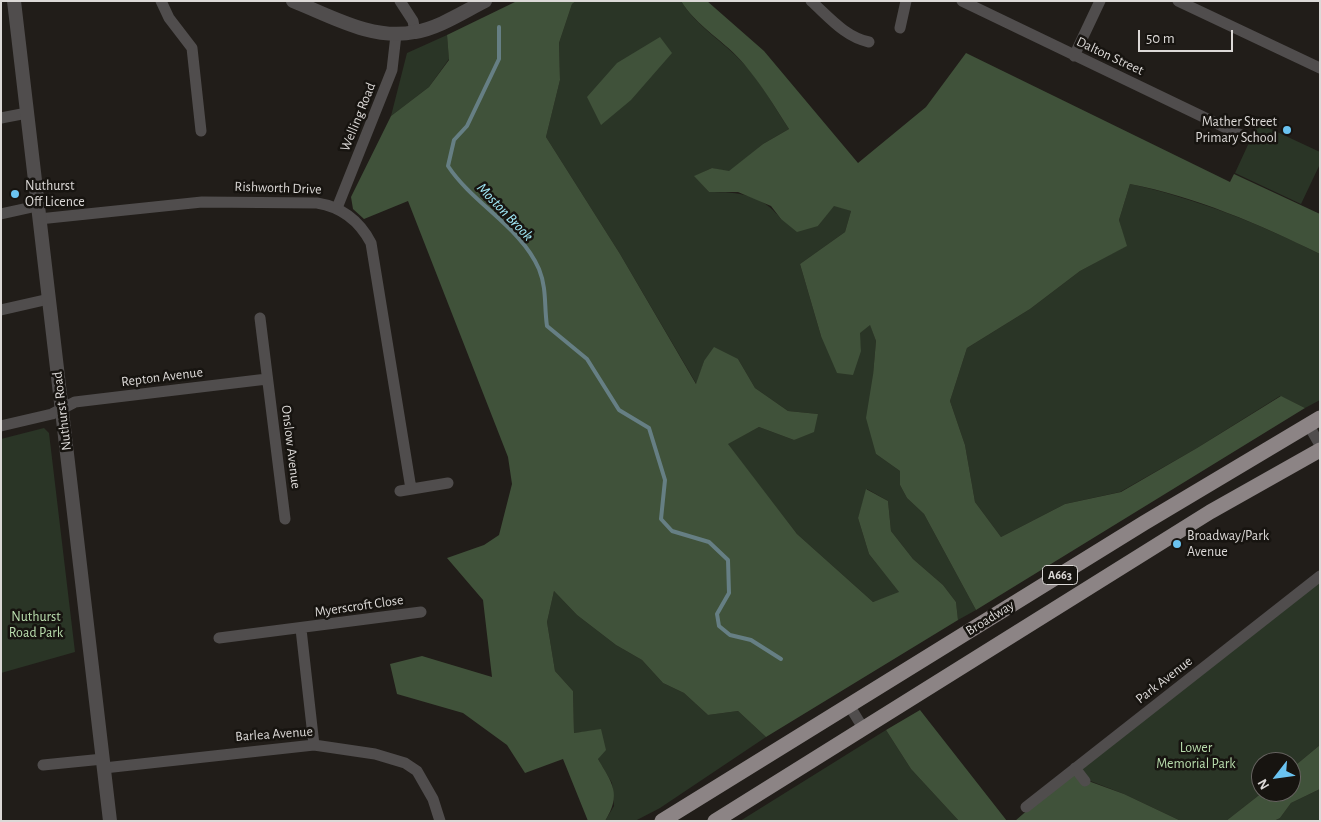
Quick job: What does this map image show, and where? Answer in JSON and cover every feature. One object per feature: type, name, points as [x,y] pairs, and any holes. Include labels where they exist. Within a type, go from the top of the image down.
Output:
[{"type":"highway","name":"Broadway","points":[[662,821],[1314,421]]},
{"type":"highway","name":"Broadway","points":[[715,821],[1210,512],[1320,450]]},
{"type":"street","name":"Nuthurst Road","points":[[14,1],[110,821]]},
{"type":"street","points":[[161,1],[169,18],[192,48],[203,131]]},
{"type":"street","points":[[293,1],[368,30],[396,35],[415,32],[485,1]]},
{"type":"street","points":[[400,1],[414,21],[415,32]]},
{"type":"street","points":[[811,1],[847,34],[865,38]]},
{"type":"street","points":[[900,28],[906,1]]},
{"type":"street","name":"Dalton Street","points":[[962,1],[1246,137]]},
{"type":"street","points":[[1074,56],[1100,1]]},
{"type":"street","points":[[1178,1],[1320,68]]},
{"type":"street","name":"Welling Road","points":[[337,208],[389,80],[394,59],[396,35]]},
{"type":"street","points":[[1,118],[27,114]]},
{"type":"street","name":"Rishworth Drive","points":[[1,214],[202,202],[317,203],[337,208],[347,213],[361,227],[370,243],[405,490],[448,483]]},
{"type":"street","points":[[1,310],[49,299]]},
{"type":"street","name":"Onslow Avenue","points":[[260,318],[285,519]]},
{"type":"street","name":"Repton Avenue","points":[[1,426],[52,414],[75,402],[267,379]]},
{"type":"street","points":[[1314,421],[1320,445]]},
{"type":"street","name":"Park Avenue","points":[[1026,807],[1320,576]]},
{"type":"street","name":"Myerscroft Close","points":[[219,638],[301,629],[421,612]]},
{"type":"street","name":"Myerscroft Close","points":[[301,629],[314,745]]},
{"type":"street","points":[[849,705],[864,728]]},
{"type":"street","name":"Barlea Avenue","points":[[43,765],[104,764],[314,745],[375,754],[405,763],[417,771],[425,783],[440,821]]},
{"type":"street","points":[[1075,768],[1085,781]]},
{"type":"green space","points":[[517,1],[576,1],[572,4],[559,43],[560,80],[546,137],[620,254],[696,384],[704,361],[714,347],[738,359],[755,388],[788,411],[818,414],[814,432],[794,440],[759,427],[728,444],[797,534],[873,602],[899,592],[869,554],[858,518],[866,489],[888,501],[891,531],[913,559],[943,585],[956,602],[958,620],[766,737],[738,711],[708,715],[684,693],[663,683],[642,660],[616,645],[577,615],[554,591],[547,622],[555,671],[573,691],[574,733],[601,729],[606,750],[598,759],[611,782],[614,796],[610,812],[605,821],[588,821],[563,759],[525,773],[507,745],[463,713],[397,694],[390,664],[422,656],[492,677],[483,600],[447,558],[484,545],[499,535],[512,484],[508,457],[408,201],[364,219],[353,209],[351,197],[391,116],[429,87],[449,60],[447,35]]},
{"type":"green space","points":[[576,1],[681,1],[702,26],[750,70],[762,86],[789,129],[763,144],[729,172],[712,168],[695,176],[709,192],[749,196],[766,204],[781,219],[818,226],[834,205],[851,211],[845,232],[800,264],[821,336],[861,351],[859,333],[870,324],[876,341],[873,375],[876,454],[900,471],[900,485],[907,498],[924,514],[976,610],[958,620],[956,602],[943,585],[913,559],[891,531],[888,501],[867,489],[858,518],[869,554],[900,593],[873,602],[797,534],[727,444],[759,427],[794,440],[818,414],[788,411],[755,388],[738,359],[704,361],[697,385],[620,254],[546,137],[560,80],[559,43],[572,4]]},
{"type":"green space","points":[[681,1],[707,1],[764,51],[858,163],[926,107],[966,53],[1230,182],[1234,174],[1320,214],[1320,254],[1203,204],[1154,189],[1130,184],[1119,220],[1127,246],[1080,271],[1030,309],[967,348],[950,401],[965,445],[975,502],[1001,537],[1065,504],[1121,492],[1281,396],[1305,408],[976,610],[924,514],[907,498],[900,485],[900,471],[876,454],[866,418],[876,341],[870,325],[860,333],[861,351],[853,375],[837,373],[821,336],[800,264],[845,232],[851,211],[834,206],[818,226],[797,232],[781,219],[771,206],[738,192],[709,192],[694,176],[712,168],[729,171],[763,144],[789,129],[744,64],[695,19]]},
{"type":"green space","points":[[447,35],[449,59],[429,87],[391,116],[407,53]]},
{"type":"green space","points":[[660,37],[672,53],[631,100],[601,125],[587,97],[617,63]]},
{"type":"green space","points":[[1258,123],[1320,152],[1320,164],[1301,204],[1235,173]]},
{"type":"green space","points":[[1130,184],[1203,204],[1274,232],[1320,254],[1320,400],[1305,408],[1280,396],[1197,448],[1120,492],[1065,504],[1001,537],[975,502],[965,445],[950,401],[967,348],[1030,309],[1080,271],[1126,246],[1119,220]]},
{"type":"green space","name":"Nuthurst Road Park","points":[[44,428],[49,433],[75,652],[1,673],[1,439]]},
{"type":"green space","name":"Lower Memorial Park","points":[[1320,571],[1320,745],[1301,761],[1301,752],[1251,752],[1251,801],[1226,821],[1181,821],[1124,794],[1072,774]]},
{"type":"green space","points":[[554,591],[577,615],[616,645],[642,660],[663,683],[684,693],[708,715],[738,711],[766,737],[660,808],[635,821],[605,821],[614,806],[612,783],[598,759],[601,730],[574,733],[573,691],[555,671],[547,622]]},
{"type":"green space","points":[[920,710],[1007,821],[959,821],[911,769],[886,730]]},
{"type":"green space","points":[[886,730],[911,769],[959,821],[740,821]]},
{"type":"green space","points":[[1320,745],[1320,789],[1301,798],[1301,761]]},
{"type":"green space","points":[[1069,774],[1124,794],[1181,821],[1015,821]]},
{"type":"green space","points":[[1320,789],[1320,821],[1274,821],[1280,818],[1291,803],[1301,802],[1301,798]]},
{"type":"green space","points":[[1251,801],[1293,802],[1280,818],[1274,821],[1226,821]]},
{"type":"waterway","name":"Moston Brook","points":[[499,27],[499,59],[467,126],[454,140],[448,166],[458,180],[509,228],[531,254],[539,269],[543,284],[547,326],[587,359],[619,410],[649,428],[665,480],[661,519],[672,531],[709,542],[728,560],[729,593],[717,614],[719,626],[730,635],[751,640],[781,659]]},
{"type":"place","name":"Mather Street Primary School","points":[[1287,130]]},
{"type":"place","name":"Nuthurst Off Licence","points":[[15,194]]},
{"type":"place","name":"Broadway/Park Avenue","points":[[1177,544]]}]
